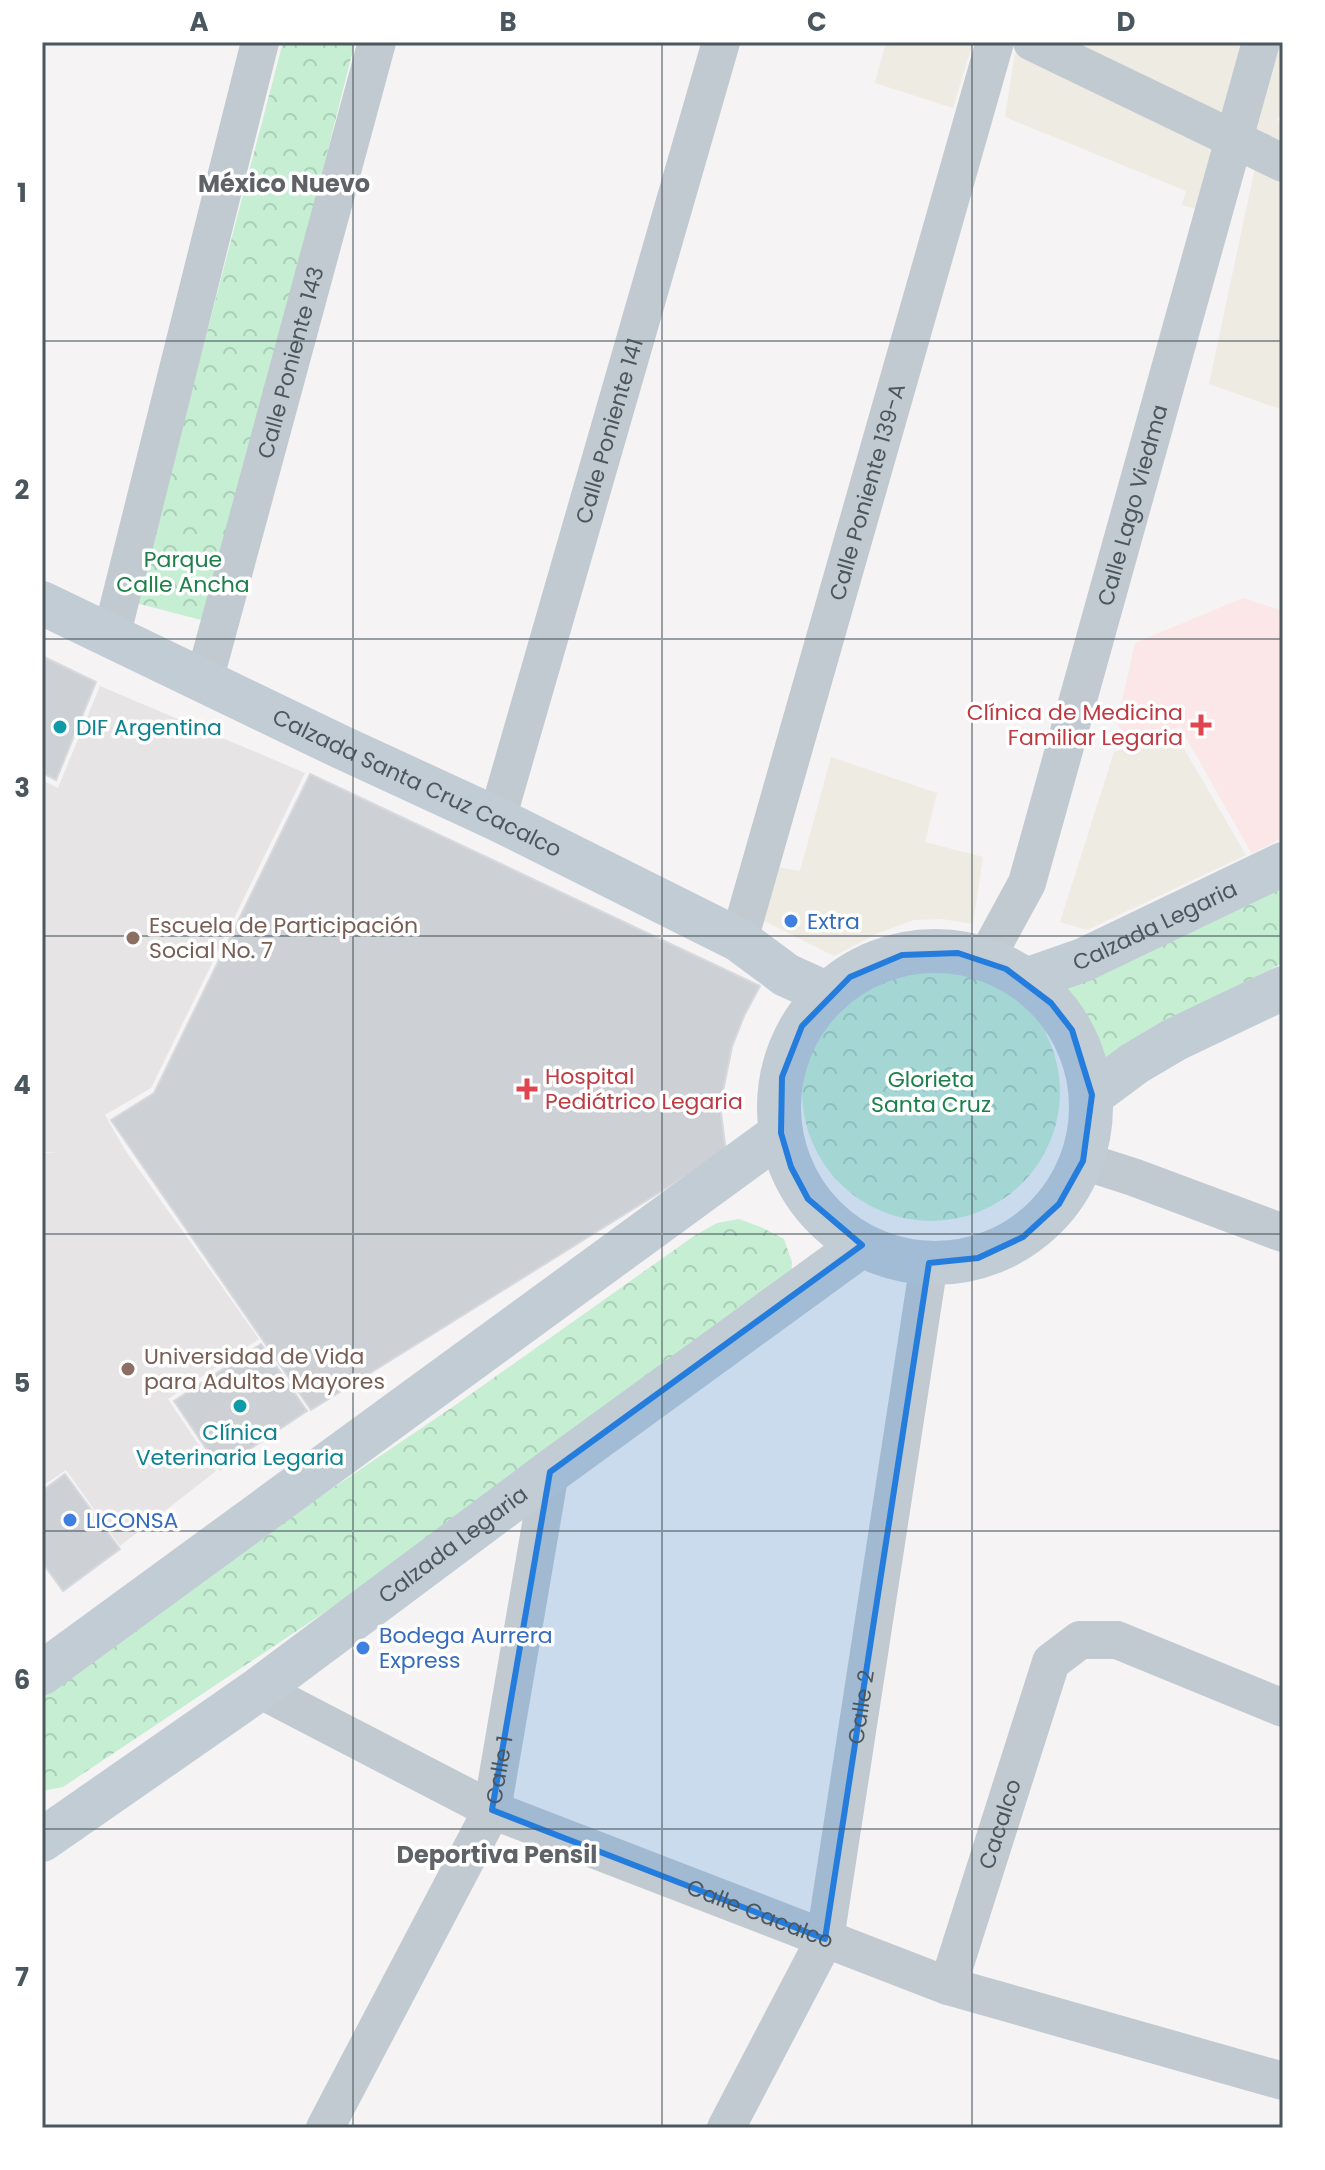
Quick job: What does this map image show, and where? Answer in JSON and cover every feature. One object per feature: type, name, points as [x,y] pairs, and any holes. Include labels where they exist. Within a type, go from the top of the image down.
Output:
[{"type":"main road","name":"Calzada Santa Cruz Cacalco","points":[[42,603],[497,819],[739,940],[786,975],[815,1010]]},
{"type":"main road","name":"Calzada Legaria","points":[[1026,980],[1083,960],[1283,864]]},
{"type":"main road","points":[[958,953],[985,960],[1026,980],[1051,1003],[1072,1030],[1086,1062],[1092,1095],[1091,1129],[1083,1161],[1059,1204],[1023,1237],[978,1258],[929,1263],[894,1258],[862,1245],[833,1225],[808,1199],[791,1167],[781,1133],[779,1105],[789,1051],[815,1010],[850,977],[902,955],[958,953]]},
{"type":"main road","points":[[1092,1095],[1135,1063],[1174,1040],[1283,988]]},
{"type":"main road","points":[[42,1673],[781,1133]]},
{"type":"main road","name":"Calzada Legaria","points":[[42,1840],[259,1689],[862,1245]]},
{"type":"street","points":[[111,637],[260,42]]},
{"type":"street","name":"Calle Poniente 143","points":[[204,681],[377,42]]},
{"type":"street","name":"Calle Poniente 141","points":[[497,819],[721,42]]},
{"type":"street","name":"Calle Poniente 139-A","points":[[739,940],[995,42]]},
{"type":"street","points":[[1032,42],[1283,163]]},
{"type":"street","name":"Calle Lago Viedma","points":[[985,960],[1027,883],[1261,42]]},
{"type":"street","points":[[1083,1161],[1283,1233]]},
{"type":"street","name":"Calle 2","points":[[726,2128],[825,1939],[929,1263]]},
{"type":"street","name":"Calle 1","points":[[325,2128],[492,1810],[550,1472]]},
{"type":"street","name":"Cacalco","points":[[948,1986],[1051,1662],[1080,1640],[1117,1640],[1283,1708]]},
{"type":"street","name":"Calle Cacalco","points":[[259,1689],[492,1810],[825,1939],[948,1986],[1283,2081]]},
{"type":"highlighted area","points":[[958,953],[1006,969],[1051,1003],[1072,1030],[1092,1095],[1083,1161],[1059,1204],[1023,1237],[978,1258],[929,1263],[825,1939],[492,1810],[550,1472],[862,1245],[808,1199],[791,1167],[781,1133],[782,1077],[802,1026],[850,977],[902,955]]},
{"type":"shaded area","points":[[886,42],[973,42],[953,108],[875,83]]},
{"type":"shaded area","points":[[1058,42],[1244,42],[1222,119]]},
{"type":"shaded area","points":[[1268,42],[1283,42],[1283,118],[1279,116],[1277,120],[1283,123],[1283,156],[1242,137]]},
{"type":"shaded area","points":[[1015,53],[1217,146],[1200,210],[1182,205],[1186,191],[1005,117]]},
{"type":"shaded area","points":[[1256,163],[1283,176],[1283,410],[1209,384]]},
{"type":"shaded area","name":"Clínica de Medicina Familiar Legaria","points":[[1243,598],[1283,611],[1283,837],[1252,854],[1180,727],[1130,742],[1117,723],[1135,643]]},
{"type":"shaded area","points":[[100,686],[305,773],[151,1088],[105,1115],[125,1150],[259,1339],[168,1399],[216,1471],[120,1546],[66,1470],[42,1486],[42,1153],[59,1152],[42,1152],[42,780],[58,788]]},
{"type":"shaded area","points":[[1176,735],[1246,855],[1087,930],[1060,922],[1114,752]]},
{"type":"shaded area","points":[[831,757],[937,793],[925,842],[983,857],[973,924],[942,919],[914,920],[876,934],[834,956],[760,919],[778,867],[800,871]]},
{"type":"green space","name":"Parque Calle Ancha","points":[[283,42],[355,42],[209,622],[136,603]]},
{"type":"green space","points":[[1283,885],[1283,963],[1129,1041],[1098,1065],[1090,1035],[1058,985]]},
{"type":"green space","name":"Glorieta Santa Cruz","points":[[918,963],[944,963],[992,978],[1013,992],[1031,1010],[1045,1031],[1055,1055],[1060,1092],[1058,1117],[1045,1153],[1031,1174],[1013,1192],[992,1206],[968,1216],[944,1221],[918,1221],[870,1206],[849,1192],[831,1174],[817,1153],[807,1129],[802,1105],[802,1079],[817,1031],[831,1010],[849,992],[870,978],[894,968]]},
{"type":"green space","points":[[739,1219],[784,1239],[792,1262],[791,1287],[340,1602],[63,1787],[42,1791],[42,1685],[454,1406],[694,1236],[717,1223]]},
{"type":"building","name":"DIF Argentina","points":[[42,656],[96,682],[56,780],[42,773]]},
{"type":"building","name":"Hospital Pediátrico Legaria","points":[[310,774],[760,986],[732,1047],[720,1106],[726,1151],[311,1410],[111,1120],[154,1093]]},
{"type":"building","name":"Clínica Veterinaria Legaria","points":[[261,1344],[307,1411],[220,1469],[174,1401]]},
{"type":"building","name":"LICONSA","points":[[65,1474],[120,1549],[63,1591],[42,1562],[42,1491]]},
{"type":"place","name":"Clínica de Medicina Familiar Legaria","points":[[1201,725]]},
{"type":"place","name":"DIF Argentina","points":[[60,727]]},
{"type":"place","name":"Extra","points":[[791,921]]},
{"type":"place","name":"Escuela de Participación Social No. 7","points":[[133,938]]},
{"type":"place","name":"Hospital Pediátrico Legaria","points":[[527,1089]]},
{"type":"place","name":"Universidad de Vida para Adultos Mayores","points":[[128,1369]]},
{"type":"place","name":"Clínica Veterinaria Legaria","points":[[240,1406]]},
{"type":"place","name":"LICONSA","points":[[70,1520]]},
{"type":"place","name":"Bodega Aurrera Express","points":[[363,1648]]},
{"type":"district","name":"México Nuevo","points":[[284,184]]},
{"type":"district","name":"Deportiva Pensil","points":[[497,1855]]}]
